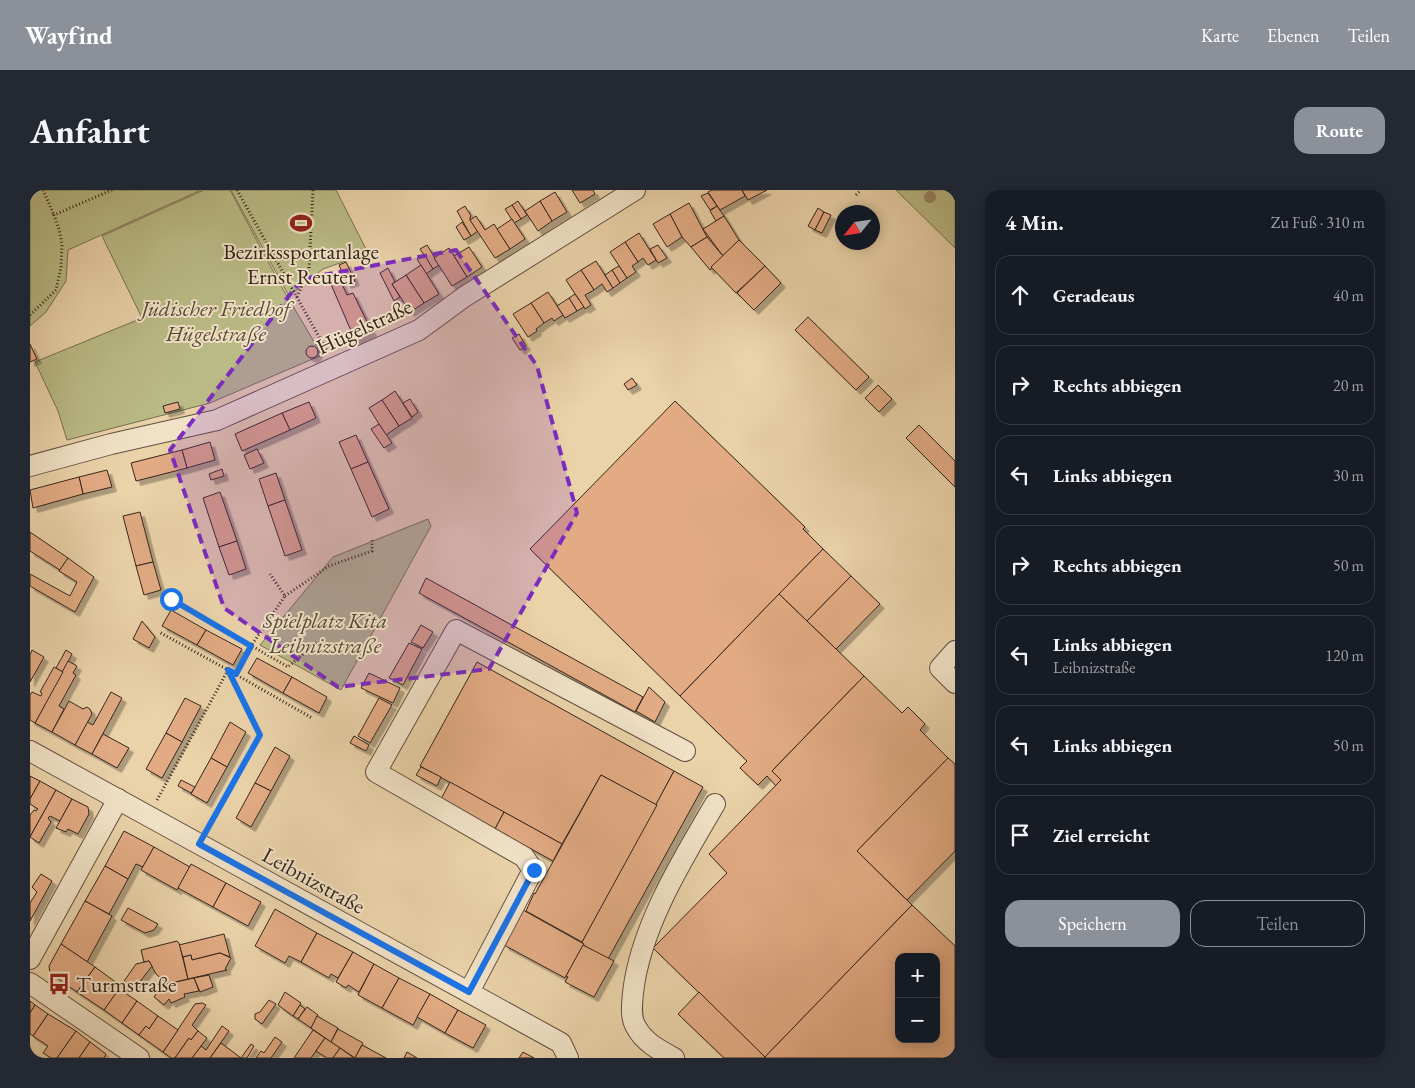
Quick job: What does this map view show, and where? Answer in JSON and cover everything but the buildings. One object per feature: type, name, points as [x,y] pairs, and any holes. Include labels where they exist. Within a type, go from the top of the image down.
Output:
[{"type":"street","name":"Hügelstraße","points":[[30,466],[111,444],[217,420],[419,330],[464,297],[636,190]]},
{"type":"street","points":[[469,992],[534,870],[524,857],[376,772],[456,630],[685,751]]},
{"type":"street","points":[[955,651],[940,668],[955,683]]},
{"type":"street","name":"Leibnizstraße","points":[[30,751],[561,1043],[568,1058]]},
{"type":"street","points":[[30,959],[118,799]]},
{"type":"street","points":[[674,1058],[644,1039],[635,1026],[632,1009],[636,972],[647,937],[664,898],[683,859],[715,804]]},
{"type":"street","points":[[30,983],[139,1058]]},
{"type":"path","points":[[30,315],[56,290],[61,267],[62,244],[60,229],[43,190]]},
{"type":"path","points":[[54,215],[112,190]]},
{"type":"path","points":[[237,190],[336,367]]},
{"type":"path","points":[[297,298],[309,269],[313,190]]},
{"type":"path","points":[[856,195],[861,190]]},
{"type":"path","points":[[236,674],[251,646],[285,596],[329,566],[372,551],[372,540]]},
{"type":"path","points":[[270,574],[285,596]]},
{"type":"path","points":[[171,599],[288,667],[317,642]]},
{"type":"path","points":[[159,632],[312,718]]},
{"type":"path","points":[[149,816],[228,670]]},
{"type":"path","points":[[199,844],[260,735],[228,670]]},
{"type":"highlighted area","points":[[456,250],[537,366],[577,513],[489,669],[338,687],[224,608],[170,450],[302,279]]},
{"type":"green space","name":"Bezirkssportanlage Ernst Reuter","points":[[30,190],[201,190],[68,250],[66,281],[46,312],[30,326]]},
{"type":"green space","name":"Jüdischer Friedhof Hügelstraße","points":[[204,190],[230,190],[281,286],[322,355],[210,403],[67,440],[58,411],[35,362],[142,318],[102,236]]},
{"type":"green space","name":"Bezirkssportanlage Ernst Reuter","points":[[231,190],[336,190],[368,253],[323,269],[289,296]]},
{"type":"green space","points":[[896,190],[955,190],[955,248]]},
{"type":"green space","name":"Spielplatz Kita Leibnizstraße","points":[[428,519],[431,526],[341,690],[260,645],[333,557]]},
{"type":"place","name":"Bezirkssportanlage Ernst Reuter","points":[[301,223]]},
{"type":"place","name":"Turmstraße","points":[[59,984]]},
{"type":"route","points":[[171,599],[251,646],[236,674],[228,670],[260,735],[199,844],[469,992],[534,870]]}]
